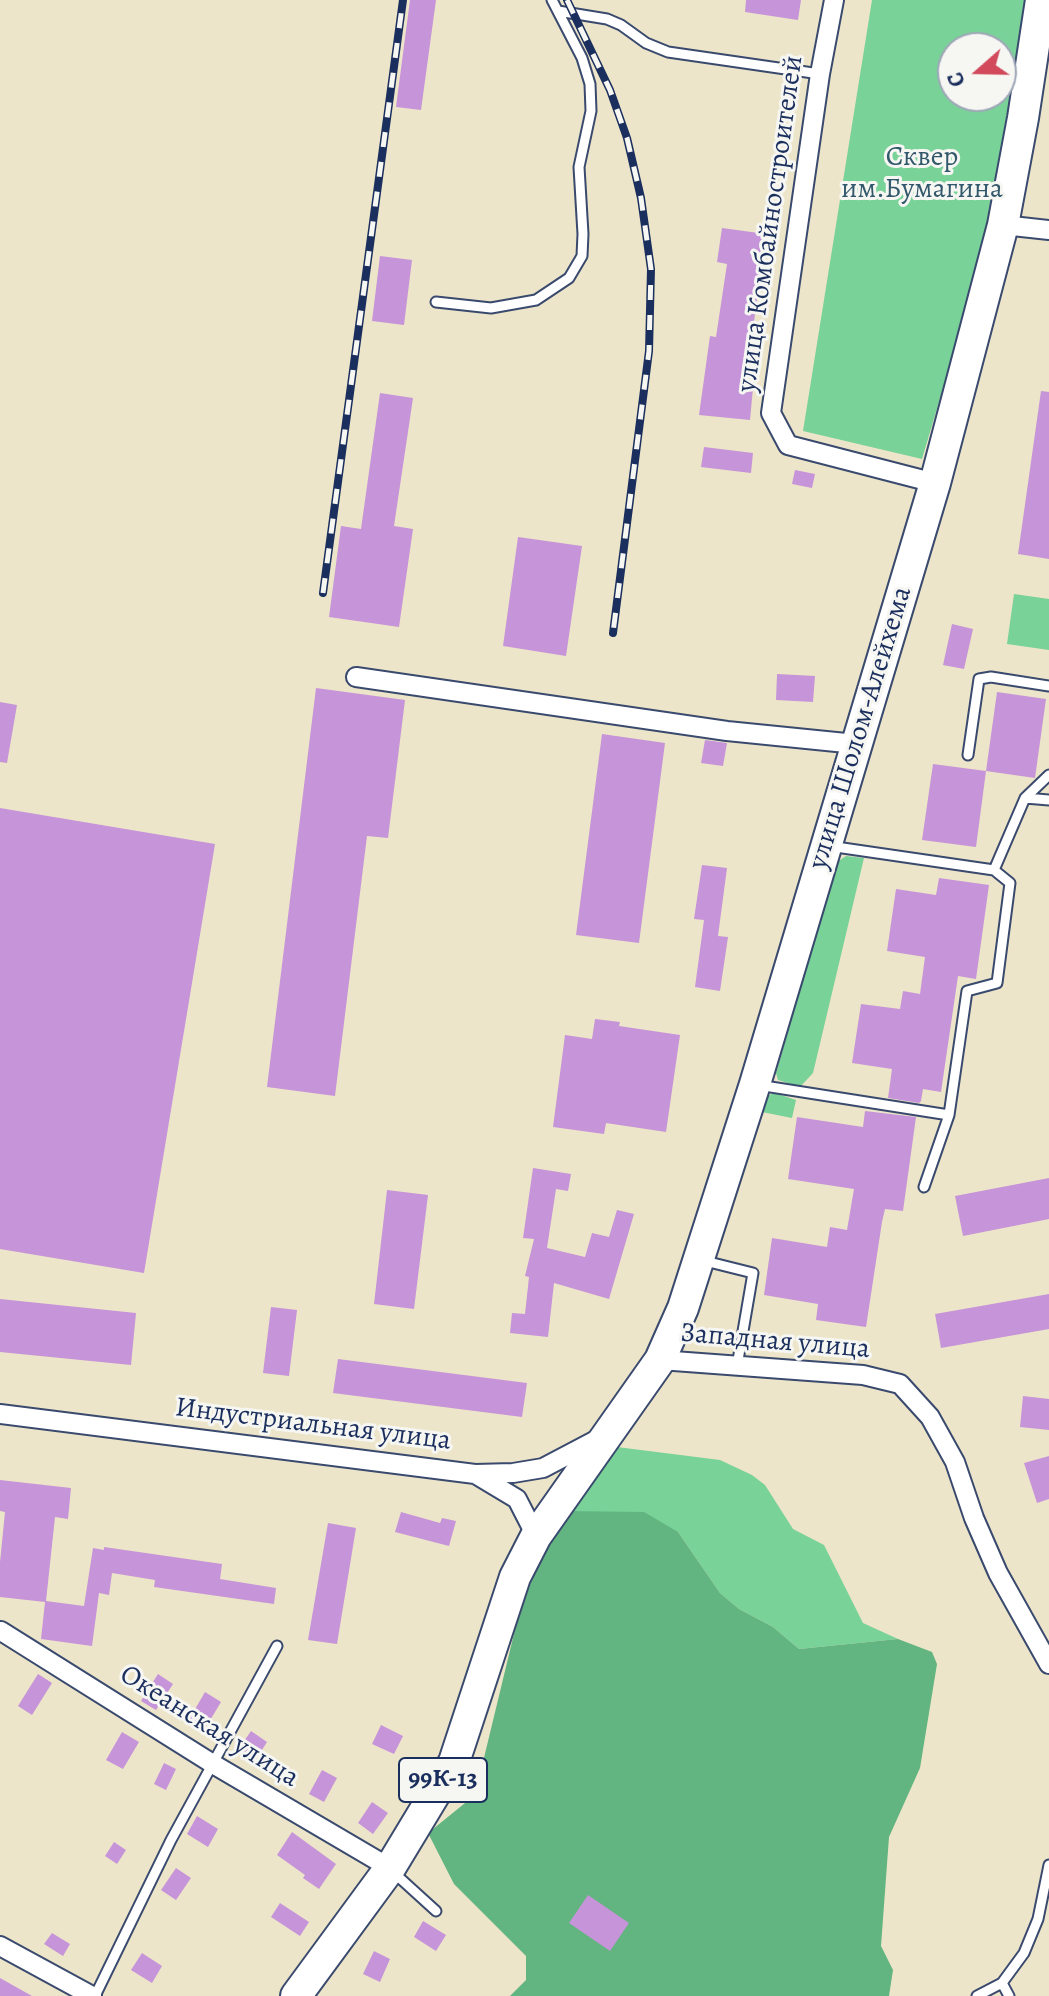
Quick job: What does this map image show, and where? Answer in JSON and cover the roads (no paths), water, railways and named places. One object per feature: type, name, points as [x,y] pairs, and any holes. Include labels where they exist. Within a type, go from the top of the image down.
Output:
[{"type":"main road","name":"улица Шолом-Алейхема","points":[[610,1433],[660,1360],[683,1308],[755,1084],[935,483],[1003,225],[1023,118],[1037,1]]},
{"type":"main road","name":"99К-13","points":[[296,1996],[390,1868],[454,1762],[515,1577],[536,1536],[610,1433]]},
{"type":"street","name":"улица Комбайностроителей","points":[[834,0],[820,74],[771,413],[788,445],[935,483]]},
{"type":"street","points":[[1003,225],[1049,230]]},
{"type":"street","points":[[356,677],[727,731],[856,744]]},
{"type":"street","name":"Западная улица","points":[[660,1360],[863,1375],[900,1384],[930,1417],[955,1462],[974,1518],[998,1573],[1049,1664]]},
{"type":"street","name":"Индустриальная улица","points":[[0,1414],[475,1474],[543,1468],[610,1433]]},
{"type":"street","points":[[475,1474],[517,1499],[536,1536]]},
{"type":"street","name":"Океанская улица","points":[[1,1631],[213,1764],[390,1868]]},
{"type":"street","points":[[0,1946],[94,1996]]},
{"type":"lane","points":[[436,302],[491,308],[536,300],[569,278],[582,256],[579,167],[591,111],[591,96],[582,58],[552,0]]},
{"type":"lane","points":[[558,11],[607,19],[646,43],[668,52],[820,74]]},
{"type":"lane","points":[[968,755],[979,679],[991,677],[1049,686]]},
{"type":"lane","points":[[994,870],[1025,798],[1049,775]]},
{"type":"lane","points":[[1025,798],[1049,800]]},
{"type":"lane","points":[[826,845],[994,870],[1010,883],[997,983],[967,991],[949,1115],[924,1187]]},
{"type":"lane","points":[[755,1084],[949,1115]]},
{"type":"lane","points":[[699,1260],[753,1273],[737,1366]]},
{"type":"lane","points":[[94,1996],[149,1883],[277,1646]]},
{"type":"lane","points":[[977,1996],[1002,1983],[1024,1953],[1038,1919],[1049,1865]]},
{"type":"lane","points":[[390,1868],[436,1911]]},
{"type":"lane","points":[[1002,1983],[1009,1996]]},
{"type":"railway","points":[[323,593],[403,0]]},
{"type":"railway","points":[[567,0],[610,90],[627,138],[641,198],[651,269],[649,351],[613,633]]},
{"type":"park label","name":"Сквер им.Бумагина","points":[[922,174]]}]
